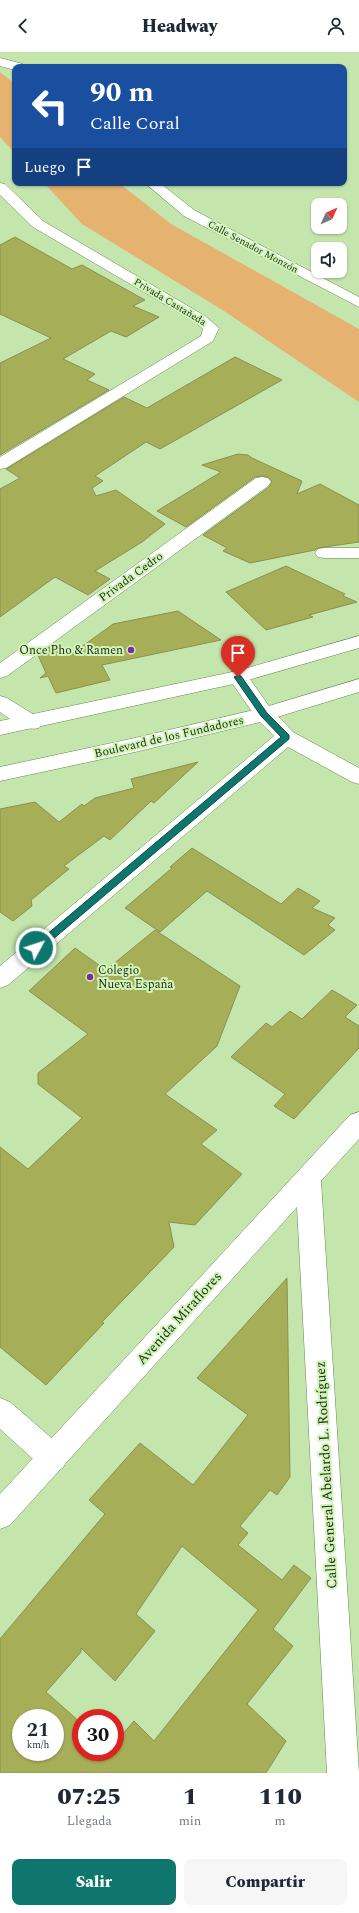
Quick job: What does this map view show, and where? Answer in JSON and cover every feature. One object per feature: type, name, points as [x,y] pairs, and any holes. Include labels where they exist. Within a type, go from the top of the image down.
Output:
[{"type":"street","points":[[0,62],[24,64]]},
{"type":"street","name":"Calle Senador Monzón","points":[[156,186],[189,213],[359,303]]},
{"type":"street","name":"Privada Castañeda","points":[[0,187],[38,224],[200,319],[211,328],[208,338],[0,464]]},
{"type":"street","name":"Privada Cedro","points":[[0,672],[262,482]]},
{"type":"street","points":[[324,553],[359,553]]},
{"type":"street","points":[[0,728],[238,677],[359,642]]},
{"type":"street","points":[[238,677],[264,714],[286,737],[359,777]]},
{"type":"street","name":"Boulevard de los Fundadores","points":[[0,774],[134,746],[264,714],[359,686]]},
{"type":"street","points":[[0,703],[32,722]]},
{"type":"street","points":[[0,979],[286,737]]},
{"type":"street","name":"Avenida Miraflores","points":[[0,1515],[308,1176],[356,1132]]},
{"type":"street","name":"Calle General Abelardo L. Rodríguez","points":[[308,1176],[343,1773]]},
{"type":"street","points":[[0,1411],[53,1458]]},
{"type":"shaded area","points":[[0,72],[12,82],[12,150],[0,137]]},
{"type":"shaded area","points":[[47,186],[123,186],[171,224],[359,329],[359,402],[224,311],[82,224]]},
{"type":"building","points":[[15,237],[72,269],[82,265],[145,300],[133,306],[159,317],[126,337],[111,331],[63,359],[95,374],[87,380],[109,390],[0,455],[0,363],[51,338],[0,314],[0,245]]},
{"type":"building","points":[[235,357],[282,380],[160,449],[146,442],[95,476],[103,481],[92,488],[96,496],[116,490],[165,524],[142,542],[95,571],[110,579],[88,595],[55,577],[0,617],[0,489],[20,478],[6,469],[124,397],[147,408]]},
{"type":"building","points":[[238,454],[248,455],[302,481],[297,494],[320,484],[359,505],[359,542],[318,548],[315,550],[250,563],[223,551],[227,548],[203,535],[269,487],[272,481],[268,477],[262,476],[255,477],[186,527],[157,511],[221,472],[202,465]]},
{"type":"building","points":[[286,566],[345,594],[343,596],[357,602],[309,615],[313,617],[266,630],[226,592]]},
{"type":"building","points":[[178,611],[221,640],[102,665],[110,680],[56,693],[48,676],[40,678],[46,673],[38,655],[51,646],[69,656],[113,624]]},
{"type":"building","points":[[198,762],[154,803],[151,801],[110,840],[104,836],[64,866],[69,869],[31,900],[32,906],[13,921],[0,912],[0,809],[35,802],[59,822],[82,804],[84,806],[95,798],[134,788],[131,779]]},
{"type":"building","points":[[192,848],[281,904],[298,888],[320,901],[312,908],[335,918],[328,925],[335,930],[304,955],[207,891],[160,932],[125,908],[172,868],[170,867]]},
{"type":"building","points":[[155,930],[240,986],[217,1046],[165,1094],[217,1130],[201,1144],[242,1174],[195,1225],[169,1222],[174,1247],[102,1322],[104,1323],[46,1385],[0,1347],[0,1147],[28,1169],[82,1118],[38,1084],[38,1073],[88,1034],[29,991],[75,948],[106,970]]},
{"type":"building","points":[[332,990],[357,1005],[345,1017],[359,1026],[359,1048],[294,1119],[274,1106],[285,1094],[231,1057],[266,1023],[272,1027],[290,1011],[302,1019]]},
{"type":"building","points":[[287,1278],[290,1477],[277,1495],[270,1490],[240,1526],[248,1533],[238,1545],[282,1580],[294,1565],[311,1578],[273,1629],[293,1646],[247,1704],[286,1741],[266,1773],[0,1773],[0,1639],[105,1514],[89,1500],[140,1443],[193,1485],[248,1415],[197,1378]],"holes":[[[182,1546],[258,1610],[154,1741],[134,1721],[124,1733],[124,1761],[72,1761],[72,1715],[46,1692],[81,1652],[81,1648],[115,1681],[155,1631],[136,1614]]]},
{"type":"place","name":"Once Pho & Ramen","points":[[131,650]]},
{"type":"place","name":"Colegio Nueva España","points":[[90,977]]},
{"type":"route","points":[[36,948],[286,737],[264,714],[238,677]]}]
